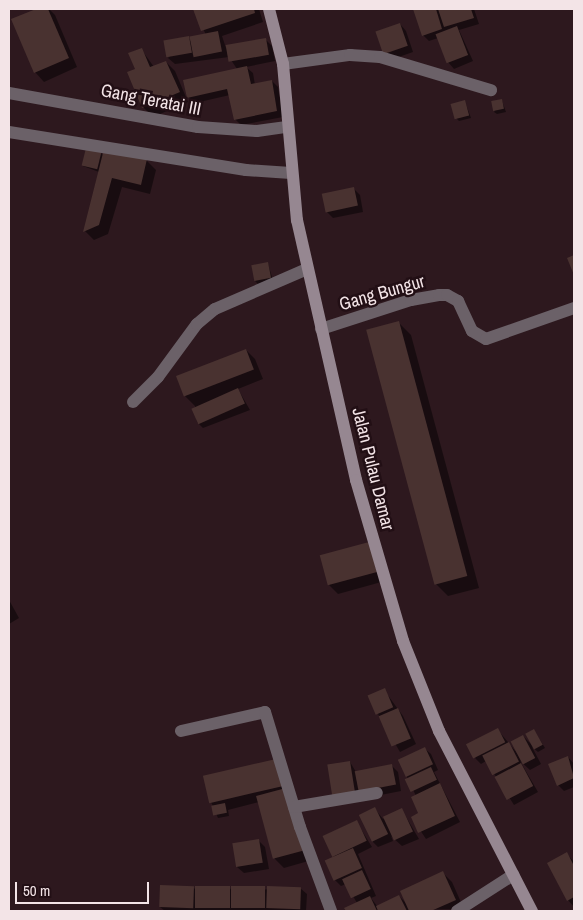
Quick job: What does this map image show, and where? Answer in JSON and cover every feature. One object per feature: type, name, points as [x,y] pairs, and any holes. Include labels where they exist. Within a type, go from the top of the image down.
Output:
[{"type":"street","name":"Jalan Pulau Damar","points":[[270,9],[283,64],[291,173],[307,270],[356,480],[403,641],[427,705],[532,911]]},
{"type":"street","points":[[283,64],[350,55],[380,57],[491,90]]},
{"type":"street","name":"Gang Teratai III","points":[[9,93],[198,127],[288,133]]},
{"type":"street","points":[[9,132],[246,170],[291,173]]},
{"type":"street","points":[[133,402],[149,388],[197,324],[215,309],[307,270]]},
{"type":"street","name":"Gang Bungur","points":[[321,329],[411,300],[439,294],[447,294],[458,301],[472,331],[486,339],[574,308]]},
{"type":"street","points":[[181,731],[265,712],[294,807],[331,911]]},
{"type":"street","points":[[294,807],[377,793]]},
{"type":"street","points":[[457,911],[513,875]]},
{"type":"building","points":[[36,9],[48,9],[69,58],[34,73],[11,19]]},
{"type":"building","points":[[193,9],[254,9],[255,13],[201,31]]},
{"type":"building","points":[[413,9],[436,9],[442,29],[422,36]]},
{"type":"building","points":[[438,9],[471,9],[474,18],[444,27]]},
{"type":"building","points":[[400,23],[408,46],[383,54],[375,31]]},
{"type":"building","points":[[457,26],[468,55],[447,63],[436,34]]},
{"type":"building","points":[[218,31],[222,52],[194,57],[190,37]]},
{"type":"building","points":[[189,36],[192,53],[166,57],[163,41]]},
{"type":"building","points":[[266,38],[269,55],[229,62],[226,45]]},
{"type":"building","points":[[142,48],[150,67],[166,61],[180,92],[142,108],[127,72],[135,69],[128,53]]},
{"type":"building","points":[[247,66],[251,84],[272,80],[277,111],[234,120],[227,89],[187,98],[183,80]]},
{"type":"building","points":[[502,99],[504,109],[493,111],[491,101]]},
{"type":"building","points":[[465,100],[469,115],[455,119],[451,104]]},
{"type":"building","points":[[86,148],[102,152],[97,169],[82,165]]},
{"type":"building","points":[[104,149],[147,159],[141,185],[112,178],[99,225],[83,232]]},
{"type":"building","points":[[354,187],[358,206],[326,212],[322,194]]},
{"type":"building","points":[[574,255],[574,275],[567,258]]},
{"type":"building","points":[[268,262],[271,278],[254,281],[251,265]]},
{"type":"building","points":[[399,321],[467,576],[434,585],[366,330]]},
{"type":"building","points":[[246,349],[254,370],[184,396],[176,376]]},
{"type":"building","points":[[238,388],[245,404],[198,424],[191,409]]},
{"type":"building","points":[[369,542],[377,572],[328,585],[320,555]]},
{"type":"building","points":[[385,688],[393,707],[376,715],[368,695]]},
{"type":"building","points":[[398,708],[411,738],[392,747],[379,716]]},
{"type":"building","points":[[498,728],[505,742],[473,759],[466,744]]},
{"type":"building","points":[[534,729],[543,745],[534,750],[525,734]]},
{"type":"building","points":[[523,735],[535,758],[523,765],[511,742]]},
{"type":"building","points":[[509,742],[519,762],[492,775],[482,756]]},
{"type":"building","points":[[425,747],[433,764],[406,777],[398,760]]},
{"type":"building","points":[[568,756],[574,778],[557,786],[548,764]]},
{"type":"building","points":[[276,759],[282,786],[209,803],[203,776]]},
{"type":"building","points":[[350,761],[355,793],[332,796],[327,765]]},
{"type":"building","points":[[521,763],[533,786],[507,800],[495,777]]},
{"type":"building","points":[[392,764],[396,785],[359,792],[355,771]]},
{"type":"building","points":[[431,767],[437,780],[411,792],[405,779]]},
{"type":"building","points":[[440,783],[455,816],[418,833],[411,817],[418,813],[411,797]]},
{"type":"building","points":[[286,788],[303,851],[273,859],[256,796]]},
{"type":"building","points":[[225,803],[227,813],[213,815],[211,806]]},
{"type":"building","points":[[375,807],[388,834],[372,842],[359,815]]},
{"type":"building","points":[[402,808],[413,832],[394,840],[383,817]]},
{"type":"building","points":[[357,820],[367,841],[332,857],[323,836]]},
{"type":"building","points":[[259,839],[263,863],[236,867],[232,843]]},
{"type":"building","points":[[353,848],[362,868],[334,881],[325,861]]},
{"type":"building","points":[[567,852],[574,866],[574,897],[567,901],[547,863]]},
{"type":"building","points":[[362,870],[371,889],[351,898],[342,879]]},
{"type":"building","points":[[443,871],[456,900],[431,911],[409,911],[400,891]]},
{"type":"building","points":[[160,885],[194,886],[193,908],[159,907]]},
{"type":"building","points":[[195,886],[230,886],[230,908],[195,908]]},
{"type":"building","points":[[231,886],[265,886],[265,908],[231,908]]},
{"type":"building","points":[[267,886],[301,887],[300,909],[266,908]]},
{"type":"building","points":[[399,895],[407,911],[378,911],[376,906]]},
{"type":"building","points":[[370,896],[377,911],[346,911],[344,908]]}]
